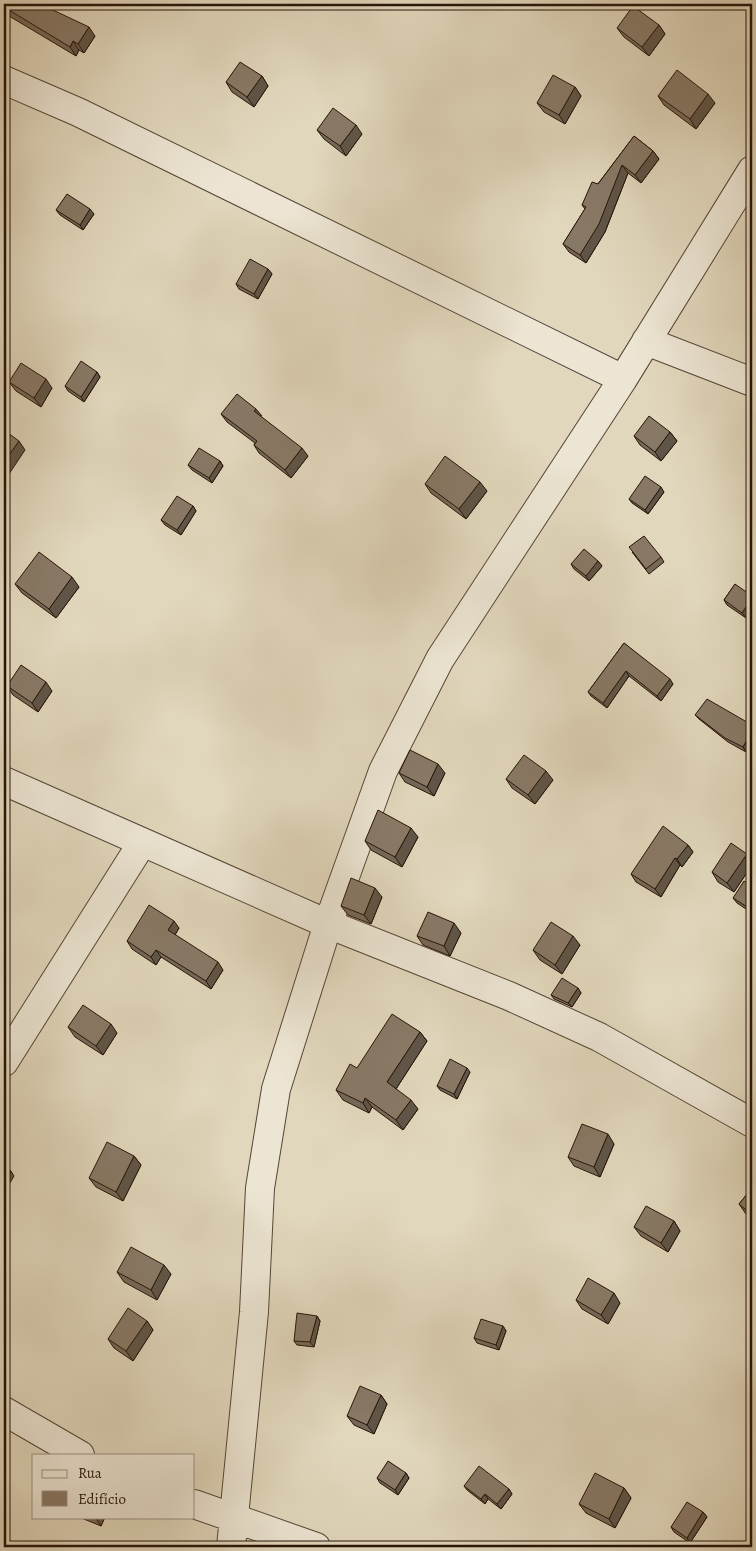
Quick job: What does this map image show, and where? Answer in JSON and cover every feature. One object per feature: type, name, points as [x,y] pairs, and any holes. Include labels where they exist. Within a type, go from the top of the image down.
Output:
[{"type":"street","points":[[4,80],[78,112],[623,379]]},
{"type":"street","points":[[231,1547],[254,1312],[262,1179],[276,1089],[328,924],[382,771],[440,659],[623,379],[752,170]]},
{"type":"street","points":[[646,342],[752,382]]},
{"type":"street","points":[[4,782],[328,924],[509,996],[599,1037],[752,1122]]},
{"type":"street","points":[[4,1062],[142,843]]},
{"type":"street","points":[[4,1411],[78,1454]]},
{"type":"street","points":[[195,1504],[316,1547]]},
{"type":"building","points":[[4,4],[40,4],[89,27],[78,44],[73,41],[70,47],[4,7]]},
{"type":"building","points":[[633,6],[659,25],[642,47],[617,28]]},
{"type":"building","points":[[240,62],[262,76],[247,97],[226,82]]},
{"type":"building","points":[[677,70],[708,94],[690,119],[658,96]]},
{"type":"building","points":[[553,75],[575,87],[559,115],[537,103]]},
{"type":"building","points":[[333,108],[356,125],[340,146],[317,130]]},
{"type":"building","points":[[634,136],[653,151],[635,175],[622,165],[599,224],[580,255],[563,244],[586,207],[582,205],[592,182],[598,184]]},
{"type":"building","points":[[67,194],[90,209],[80,225],[56,210]]},
{"type":"building","points":[[250,259],[268,269],[254,294],[236,284]]},
{"type":"building","points":[[81,361],[97,372],[81,397],[65,386]]},
{"type":"building","points":[[21,363],[46,379],[34,398],[9,382]]},
{"type":"building","points":[[237,394],[256,409],[254,411],[302,448],[285,470],[254,445],[257,441],[221,414]]},
{"type":"building","points":[[649,416],[670,432],[655,452],[634,436]]},
{"type":"building","points":[[4,430],[19,441],[4,462]]},
{"type":"building","points":[[199,448],[220,461],[209,478],[188,465]]},
{"type":"building","points":[[445,456],[480,482],[459,509],[425,484]]},
{"type":"building","points":[[645,476],[661,487],[645,510],[629,499]]},
{"type":"building","points":[[177,496],[193,506],[177,530],[161,520]]},
{"type":"building","points":[[644,536],[661,557],[646,569],[629,547]]},
{"type":"building","points":[[584,549],[598,561],[586,576],[571,564]]},
{"type":"building","points":[[39,552],[72,577],[49,609],[15,584]]},
{"type":"building","points":[[735,584],[752,596],[742,613],[724,600]]},
{"type":"building","points":[[624,643],[670,679],[657,696],[626,671],[603,703],[588,692]]},
{"type":"building","points":[[752,650],[752,660],[748,657]]},
{"type":"building","points":[[21,665],[46,682],[32,703],[7,686]]},
{"type":"building","points":[[707,699],[752,725],[752,731],[743,747],[725,738],[695,715]]},
{"type":"building","points":[[410,750],[438,764],[427,787],[399,773]]},
{"type":"building","points":[[524,755],[546,771],[528,795],[506,779]]},
{"type":"building","points":[[378,810],[411,828],[395,857],[365,841]]},
{"type":"building","points":[[663,826],[688,845],[677,859],[675,858],[655,889],[631,874]]},
{"type":"building","points":[[731,843],[747,854],[727,883],[712,872]]},
{"type":"building","points":[[351,878],[375,888],[364,915],[341,906]]},
{"type":"building","points":[[744,881],[752,886],[752,910],[733,898]]},
{"type":"building","points":[[149,905],[174,921],[168,930],[218,962],[206,981],[156,950],[151,957],[127,941]]},
{"type":"building","points":[[428,912],[454,923],[444,946],[417,936]]},
{"type":"building","points":[[551,922],[573,936],[555,965],[533,950]]},
{"type":"building","points":[[562,978],[578,988],[568,1003],[551,995]]},
{"type":"building","points":[[83,1005],[111,1024],[96,1046],[68,1027]]},
{"type":"building","points":[[392,1014],[420,1032],[387,1082],[411,1100],[396,1120],[365,1098],[363,1103],[336,1090],[350,1064],[357,1068]]},
{"type":"building","points":[[450,1059],[467,1068],[454,1094],[437,1086]]},
{"type":"building","points":[[582,1124],[608,1134],[594,1167],[568,1157]]},
{"type":"building","points":[[107,1142],[134,1156],[116,1192],[89,1178]]},
{"type":"building","points":[[4,1166],[11,1171],[4,1183]]},
{"type":"building","points":[[752,1188],[752,1215],[739,1204]]},
{"type":"building","points":[[646,1206],[674,1221],[661,1243],[634,1227]]},
{"type":"building","points":[[131,1247],[164,1265],[151,1290],[117,1272]]},
{"type":"building","points":[[588,1278],[614,1293],[601,1315],[576,1300]]},
{"type":"building","points":[[128,1308],[147,1321],[126,1351],[108,1339]]},
{"type":"building","points":[[297,1313],[317,1316],[310,1342],[294,1341]]},
{"type":"building","points":[[481,1319],[503,1326],[496,1345],[474,1338]]},
{"type":"building","points":[[360,1386],[381,1395],[367,1425],[347,1416]]},
{"type":"building","points":[[388,1461],[406,1473],[395,1490],[377,1478]]},
{"type":"building","points":[[479,1466],[509,1489],[497,1504],[485,1494],[481,1499],[464,1486]]},
{"type":"building","points":[[595,1473],[624,1488],[609,1519],[579,1504]]},
{"type":"building","points":[[687,1502],[703,1512],[687,1538],[671,1527]]}]
